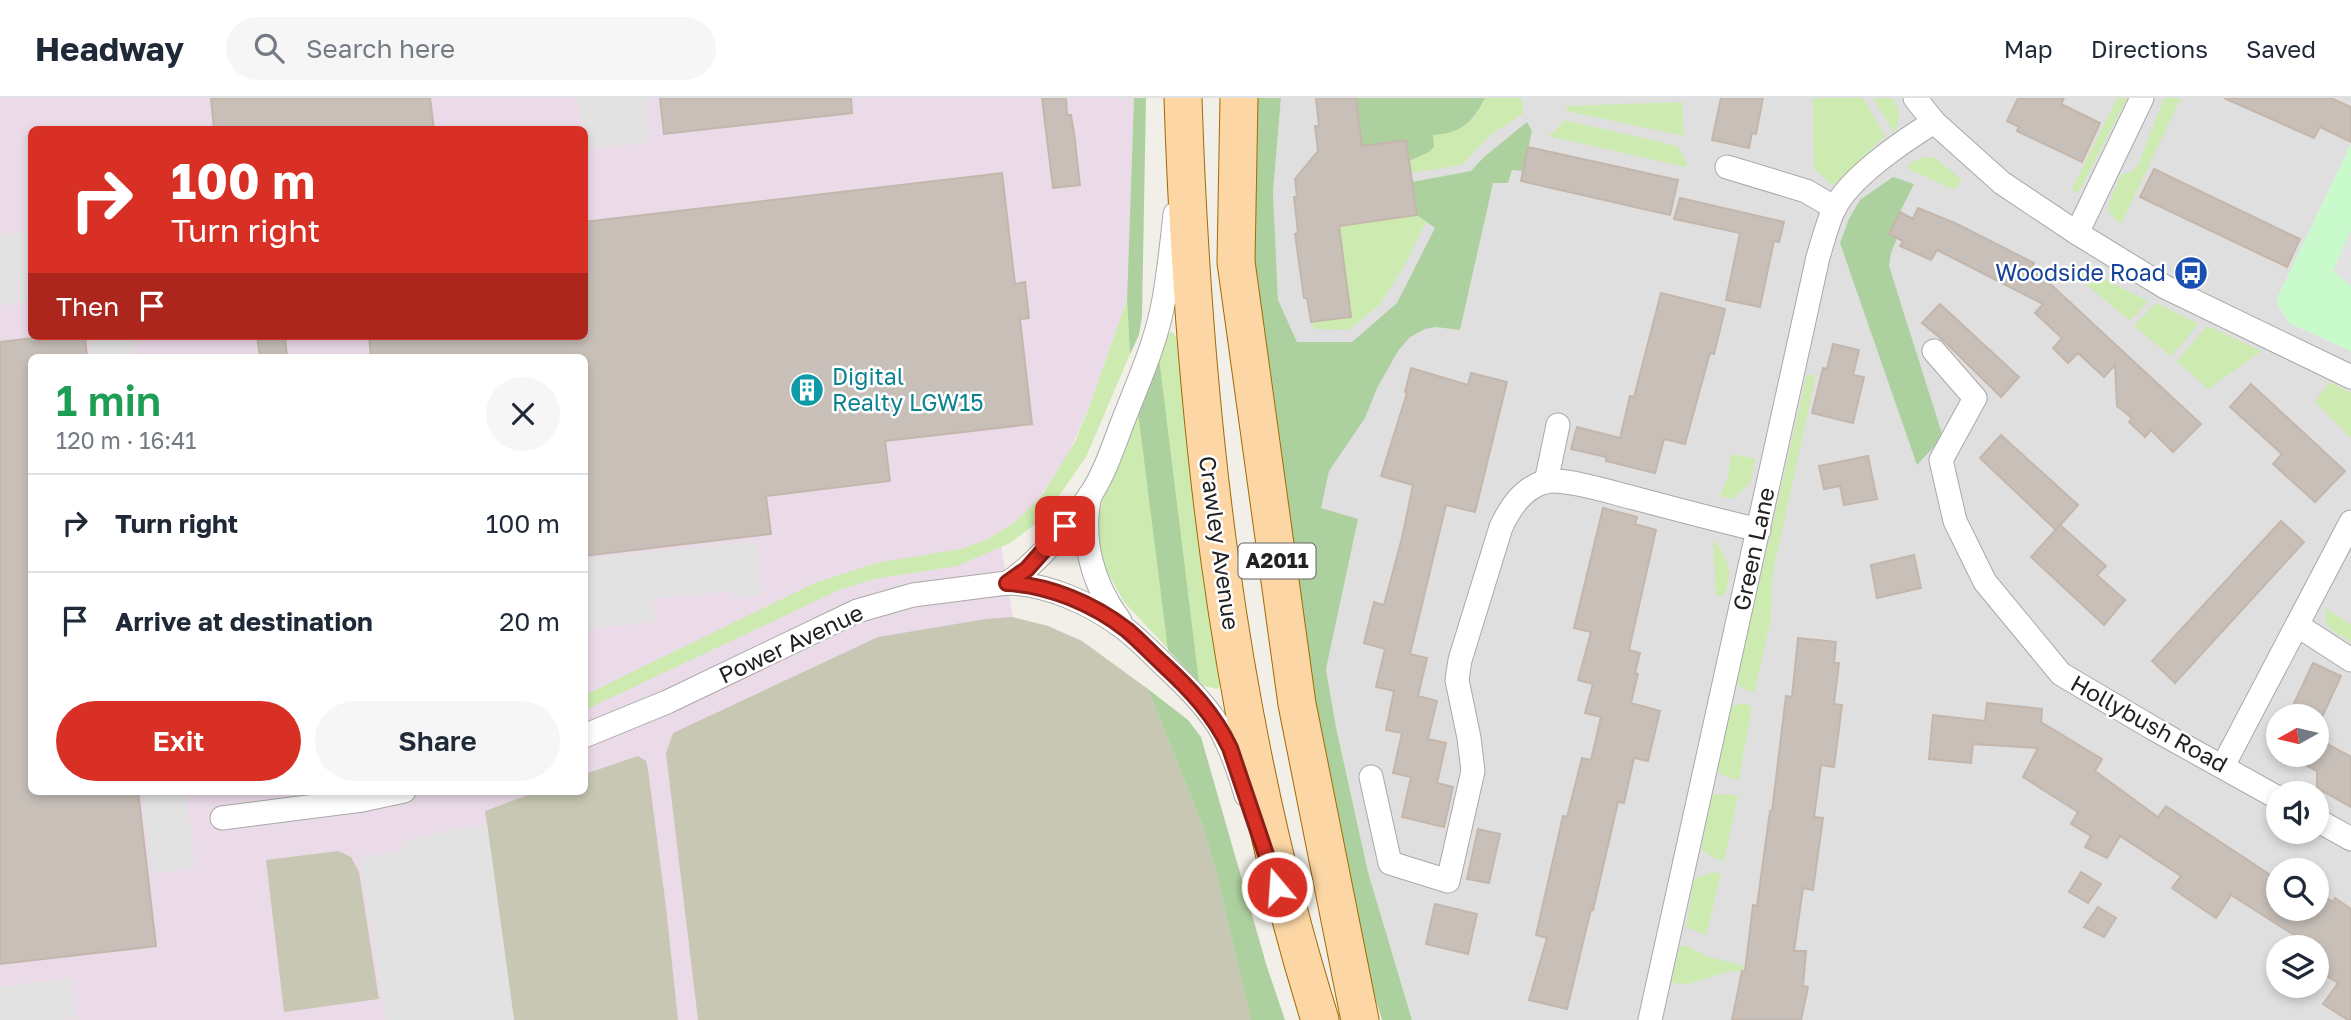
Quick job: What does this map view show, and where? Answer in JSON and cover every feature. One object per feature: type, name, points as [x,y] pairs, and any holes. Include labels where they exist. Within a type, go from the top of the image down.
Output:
[{"type":"main road","name":"Crawley Avenue","points":[[1182,98],[1195,337],[1230,633],[1248,731],[1300,957],[1320,1020]]},
{"type":"main road","name":"A2011","points":[[1239,98],[1236,262],[1297,704],[1360,1020]]},
{"type":"street","points":[[1007,583],[1040,555],[1091,494],[1146,364],[1164,301],[1175,206],[1182,98]]},
{"type":"street","points":[[1915,98],[1934,122],[2002,183],[2077,233],[2165,287],[2351,377]]},
{"type":"street","points":[[2077,233],[2142,98]]},
{"type":"street","name":"Green Lane","points":[[1650,1020],[1818,257],[1835,208],[1859,178],[1904,140],[1934,122]]},
{"type":"street","points":[[1727,167],[1806,191],[1835,208]]},
{"type":"street","name":"Hollybush Road","points":[[1934,351],[1975,398],[1941,460],[1955,520],[1985,582],[2061,674],[2266,790]]},
{"type":"street","points":[[1546,482],[1558,425]]},
{"type":"street","points":[[1371,778],[1390,863],[1448,881],[1473,771],[1457,680],[1460,660],[1501,527],[1508,511],[1518,499],[1546,482],[1593,488],[1759,530]]},
{"type":"street","points":[[1091,494],[1086,523],[1092,564],[1108,604],[1126,629],[1195,694],[1224,737],[1238,770],[1300,957]]},
{"type":"street","points":[[2223,766],[2351,522]]},
{"type":"street","name":"Power Avenue","points":[[588,734],[690,692],[857,611],[913,595],[1007,583],[1030,584],[1062,594],[1126,629]]},
{"type":"street","points":[[2297,625],[2351,660]]},
{"type":"street","points":[[222,818],[385,795]]},
{"type":"street","points":[[2329,827],[2351,839]]},
{"type":"shaded area","points":[[0,98],[1134,98],[1127,300],[1088,410],[1066,459],[1033,506],[999,533],[1013,617],[1048,626],[1082,641],[1188,720],[1252,1020],[0,1020]]},
{"type":"shaded area","points":[[578,98],[646,98],[651,142],[588,150],[588,126],[581,126]]},
{"type":"shaded area","points":[[1281,98],[2351,98],[2351,144],[2276,301],[2289,323],[2351,351],[2351,1020],[1412,1020],[1368,872],[1336,727],[1326,669],[1278,300],[1273,192]]},
{"type":"shaded area","points":[[2351,229],[2351,286],[2333,271]]},
{"type":"shaded area","points":[[28,230],[28,301],[0,305],[0,235]]},
{"type":"shaded area","points":[[89,340],[133,340],[135,354],[91,354]]},
{"type":"shaded area","points":[[756,541],[762,595],[732,598],[731,591],[653,599],[655,622],[588,629],[588,558]]},
{"type":"shaded area","points":[[1012,617],[1048,626],[1082,641],[1148,689],[1204,829],[1251,1020],[698,1020],[666,753],[673,733],[878,637]]},
{"type":"shaded area","points":[[638,756],[646,761],[678,1020],[514,1020],[485,811],[528,795],[588,795],[588,773]]},
{"type":"shaded area","points":[[142,795],[186,795],[195,868],[151,873]]},
{"type":"shaded area","points":[[487,823],[514,1020],[386,1020],[360,857],[403,850],[402,841]]},
{"type":"shaded area","points":[[338,851],[351,857],[359,872],[379,999],[284,1012],[266,860]]},
{"type":"shaded area","points":[[71,978],[76,1018],[0,1020],[0,987]]},
{"type":"green space","points":[[1134,98],[1146,98],[1142,317],[1139,335],[1130,354],[1127,300]]},
{"type":"green space","points":[[1253,98],[1281,98],[1273,192],[1278,300],[1297,342],[1352,342],[1397,303],[1435,228],[1417,215],[1412,182],[1471,171],[1527,122],[1532,131],[1523,171],[1512,170],[1508,183],[1493,183],[1460,330],[1436,327],[1425,329],[1410,337],[1398,351],[1377,388],[1365,418],[1329,471],[1321,508],[1358,519],[1326,669],[1368,872],[1412,1020],[1382,1020],[1360,947],[1312,724],[1254,300]]},
{"type":"green space","points":[[1356,98],[1485,98],[1476,114],[1465,125],[1452,132],[1433,135],[1434,147],[1409,161],[1406,140],[1362,146]]},
{"type":"green space","points":[[1485,98],[1521,98],[1524,113],[1490,135],[1462,165],[1411,173],[1409,161],[1429,152],[1433,135],[1473,119]]},
{"type":"green space","points":[[1813,98],[1863,98],[1885,136],[1833,186],[1814,169]]},
{"type":"green space","points":[[1873,98],[1892,98],[1895,102],[1899,115],[1894,133]]},
{"type":"green space","points":[[2117,98],[2127,98],[2079,191],[2075,192],[2072,189]]},
{"type":"green space","points":[[2164,98],[2181,98],[2121,224],[2109,213],[2108,205],[2121,175],[2131,172],[2139,164]]},
{"type":"green space","points":[[1682,102],[1684,136],[1567,111],[1566,106]]},
{"type":"green space","points":[[1564,120],[1678,146],[1686,167],[1548,136]]},
{"type":"green space","points":[[2351,144],[2351,351],[2289,323],[2276,301]]},
{"type":"green space","points":[[1925,157],[1935,158],[1962,180],[1954,190],[1907,168],[1911,162]]},
{"type":"green space","points":[[1893,177],[1914,184],[1889,234],[1897,238],[1889,266],[1943,437],[1917,465],[1840,243],[1860,200]]},
{"type":"green space","points":[[1417,215],[1426,222],[1405,265],[1380,304],[1349,330],[1315,329],[1311,322],[1350,316],[1339,226]]},
{"type":"green space","points":[[2071,263],[2148,301],[2130,321],[2067,268]]},
{"type":"green space","points":[[1127,300],[1130,354],[1086,457],[1038,522],[1010,543],[957,566],[874,579],[839,590],[588,709],[588,694],[815,583],[876,563],[961,549],[986,540],[1014,523],[1042,495],[1075,442]]},
{"type":"green space","points":[[2156,303],[2199,324],[2171,356],[2134,326]]},
{"type":"green space","points":[[2207,326],[2262,351],[2208,389],[2177,361]]},
{"type":"green space","points":[[1172,332],[1178,339],[1203,558],[1221,684],[1218,689],[1203,686],[1124,602],[1105,568],[1099,542],[1098,521],[1104,491],[1164,335]]},
{"type":"green space","points":[[1158,350],[1199,682],[1168,650],[1137,404]]},
{"type":"green space","points":[[1807,375],[1816,375],[1772,577],[1771,619],[1754,693],[1736,683]]},
{"type":"green space","points":[[2330,382],[2351,393],[2351,438],[2315,402]]},
{"type":"green space","points":[[1731,454],[1756,459],[1750,483],[1732,499],[1720,496],[1727,480]]},
{"type":"green space","points":[[1713,540],[1728,566],[1729,581],[1724,596],[1716,595]]},
{"type":"green space","points":[[2325,608],[2351,625],[2351,642],[2333,631],[2326,623]]},
{"type":"green space","points":[[1148,689],[1188,720],[1201,737],[1267,967],[1285,1020],[1251,1020],[1204,829]]},
{"type":"green space","points":[[1741,703],[1752,706],[1739,780],[1717,771],[1729,708]]},
{"type":"green space","points":[[1712,795],[1738,796],[1724,861],[1701,849]]},
{"type":"green space","points":[[1712,872],[1721,874],[1706,935],[1686,927],[1694,879]]},
{"type":"green space","points":[[1680,946],[1688,946],[1706,956],[1744,966],[1742,971],[1725,972],[1689,984],[1671,983]]},
{"type":"building","points":[[211,98],[430,98],[434,126],[214,126]]},
{"type":"building","points":[[660,98],[851,98],[852,113],[664,134]]},
{"type":"building","points":[[1042,98],[1066,98],[1067,115],[1071,115],[1074,133],[1080,185],[1053,188]]},
{"type":"building","points":[[1316,98],[1356,98],[1362,146],[1406,140],[1417,215],[1339,226],[1351,317],[1311,322],[1307,298],[1304,298],[1295,234],[1298,233],[1294,197],[1297,197],[1295,179],[1318,151]]},
{"type":"building","points":[[1721,98],[1763,98],[1756,134],[1752,133],[1749,148],[1712,140]]},
{"type":"building","points":[[2018,98],[2064,98],[2061,104],[2100,123],[2082,162],[2017,131],[2019,127],[2007,121]]},
{"type":"building","points":[[2224,98],[2331,98],[2351,107],[2351,142],[2320,127],[2314,138]]},
{"type":"building","points":[[1528,147],[1678,180],[1670,215],[1521,181]]},
{"type":"building","points":[[2154,169],[2300,239],[2287,267],[2140,197]]},
{"type":"building","name":"Digital Realty LGW15","points":[[1002,173],[1015,284],[1025,282],[1029,318],[1020,319],[1032,424],[885,441],[890,481],[766,496],[771,534],[588,556],[588,354],[371,354],[369,340],[588,340],[588,222]]},
{"type":"building","points":[[1680,198],[1784,222],[1779,242],[1774,241],[1760,307],[1726,300],[1740,233],[1674,219]]},
{"type":"building","points":[[1918,208],[1957,224],[2034,263],[2032,267],[2201,424],[2173,452],[2151,430],[2145,437],[2129,422],[2132,418],[2117,406],[2115,365],[2104,377],[2078,353],[2068,363],[2053,348],[2062,338],[2035,313],[2043,304],[1937,250],[1931,260],[1900,246],[1903,241],[1889,234],[1900,212],[1913,219]]},
{"type":"building","points":[[1661,293],[1725,309],[1714,354],[1710,353],[1685,444],[1664,439],[1655,473],[1571,449],[1577,427],[1620,438],[1630,396],[1634,397]]},
{"type":"building","points":[[1940,304],[2019,377],[2001,397],[1922,323]]},
{"type":"building","points":[[28,339],[85,340],[87,354],[28,354],[28,795],[138,795],[156,946],[0,964],[0,342]]},
{"type":"building","points":[[258,340],[285,340],[287,354],[260,354]]},
{"type":"building","points":[[1833,344],[1859,350],[1853,375],[1864,377],[1853,423],[1812,413],[1823,368],[1827,369]]},
{"type":"building","points":[[1411,368],[1468,385],[1471,373],[1507,382],[1475,512],[1446,505],[1410,654],[1427,658],[1418,696],[1437,701],[1428,739],[1446,743],[1437,783],[1453,787],[1444,827],[1402,817],[1411,777],[1393,773],[1402,733],[1386,730],[1394,691],[1376,687],[1385,649],[1364,643],[1374,602],[1384,605],[1413,485],[1381,476],[1407,393],[1405,392]]},
{"type":"building","points":[[2251,384],[2345,471],[2315,502],[2273,464],[2282,454],[2230,407]]},
{"type":"building","points":[[2001,435],[2078,505],[2056,530],[1980,458]]},
{"type":"building","points":[[1868,456],[1877,499],[1844,505],[1840,486],[1824,489],[1819,466]]},
{"type":"building","points":[[1603,508],[1637,517],[1635,524],[1656,530],[1629,650],[1640,653],[1631,703],[1660,711],[1648,761],[1634,758],[1624,803],[1618,802],[1567,1009],[1529,1000],[1547,938],[1536,935],[1563,816],[1567,817],[1582,758],[1591,760],[1601,717],[1585,713],[1593,684],[1578,680],[1591,632],[1574,628]]},
{"type":"building","points":[[2281,521],[2304,542],[2175,683],[2152,661]]},
{"type":"building","points":[[2060,525],[2106,566],[2097,575],[2125,600],[2104,625],[2031,557]]},
{"type":"building","points":[[1914,555],[1921,588],[1877,598],[1871,565]]},
{"type":"building","points":[[1798,638],[1836,642],[1834,663],[1839,663],[1834,704],[1842,705],[1834,767],[1821,765],[1814,817],[1823,818],[1813,890],[1803,888],[1794,951],[1806,951],[1803,986],[1808,987],[1801,1020],[1732,1020],[1742,971],[1745,971],[1753,905],[1757,906],[1786,696],[1792,697]]},
{"type":"building","points":[[2313,663],[2341,676],[2328,704],[2294,704]]},
{"type":"building","points":[[1987,703],[2042,709],[2041,722],[2102,759],[2095,771],[2158,817],[2166,806],[2266,872],[2266,917],[2231,895],[2216,918],[2172,888],[2181,876],[2120,836],[2107,858],[2085,847],[2091,836],[2071,824],[2078,812],[2023,777],[2038,748],[1973,744],[1971,763],[1929,759],[1933,715],[1985,721]]},
{"type":"building","points":[[2329,745],[2351,757],[2351,807],[2329,795],[2329,781],[2317,781],[2317,771],[2309,767],[2329,767]]},
{"type":"building","points":[[1478,829],[1500,834],[1489,883],[1467,879]]},
{"type":"building","points":[[2081,872],[2101,884],[2088,903],[2069,892]]},
{"type":"building","points":[[2335,898],[2351,909],[2351,1020],[2323,1004],[2338,983],[2329,977],[2329,935],[2294,935],[2272,921],[2329,921],[2329,900],[2333,902]]},
{"type":"building","points":[[1435,904],[1477,914],[1468,954],[1426,944]]},
{"type":"building","points":[[2098,907],[2116,918],[2104,937],[2084,927]]},
{"type":"place","name":"Woodside Road","points":[[2191,273]]},
{"type":"place","name":"Digital Realty LGW15","points":[[807,390]]},
{"type":"route","points":[[1065,526],[1027,569],[1007,583],[1030,584],[1062,594],[1099,612],[1126,629],[1195,694],[1219,726],[1230,748],[1277,887]]}]
